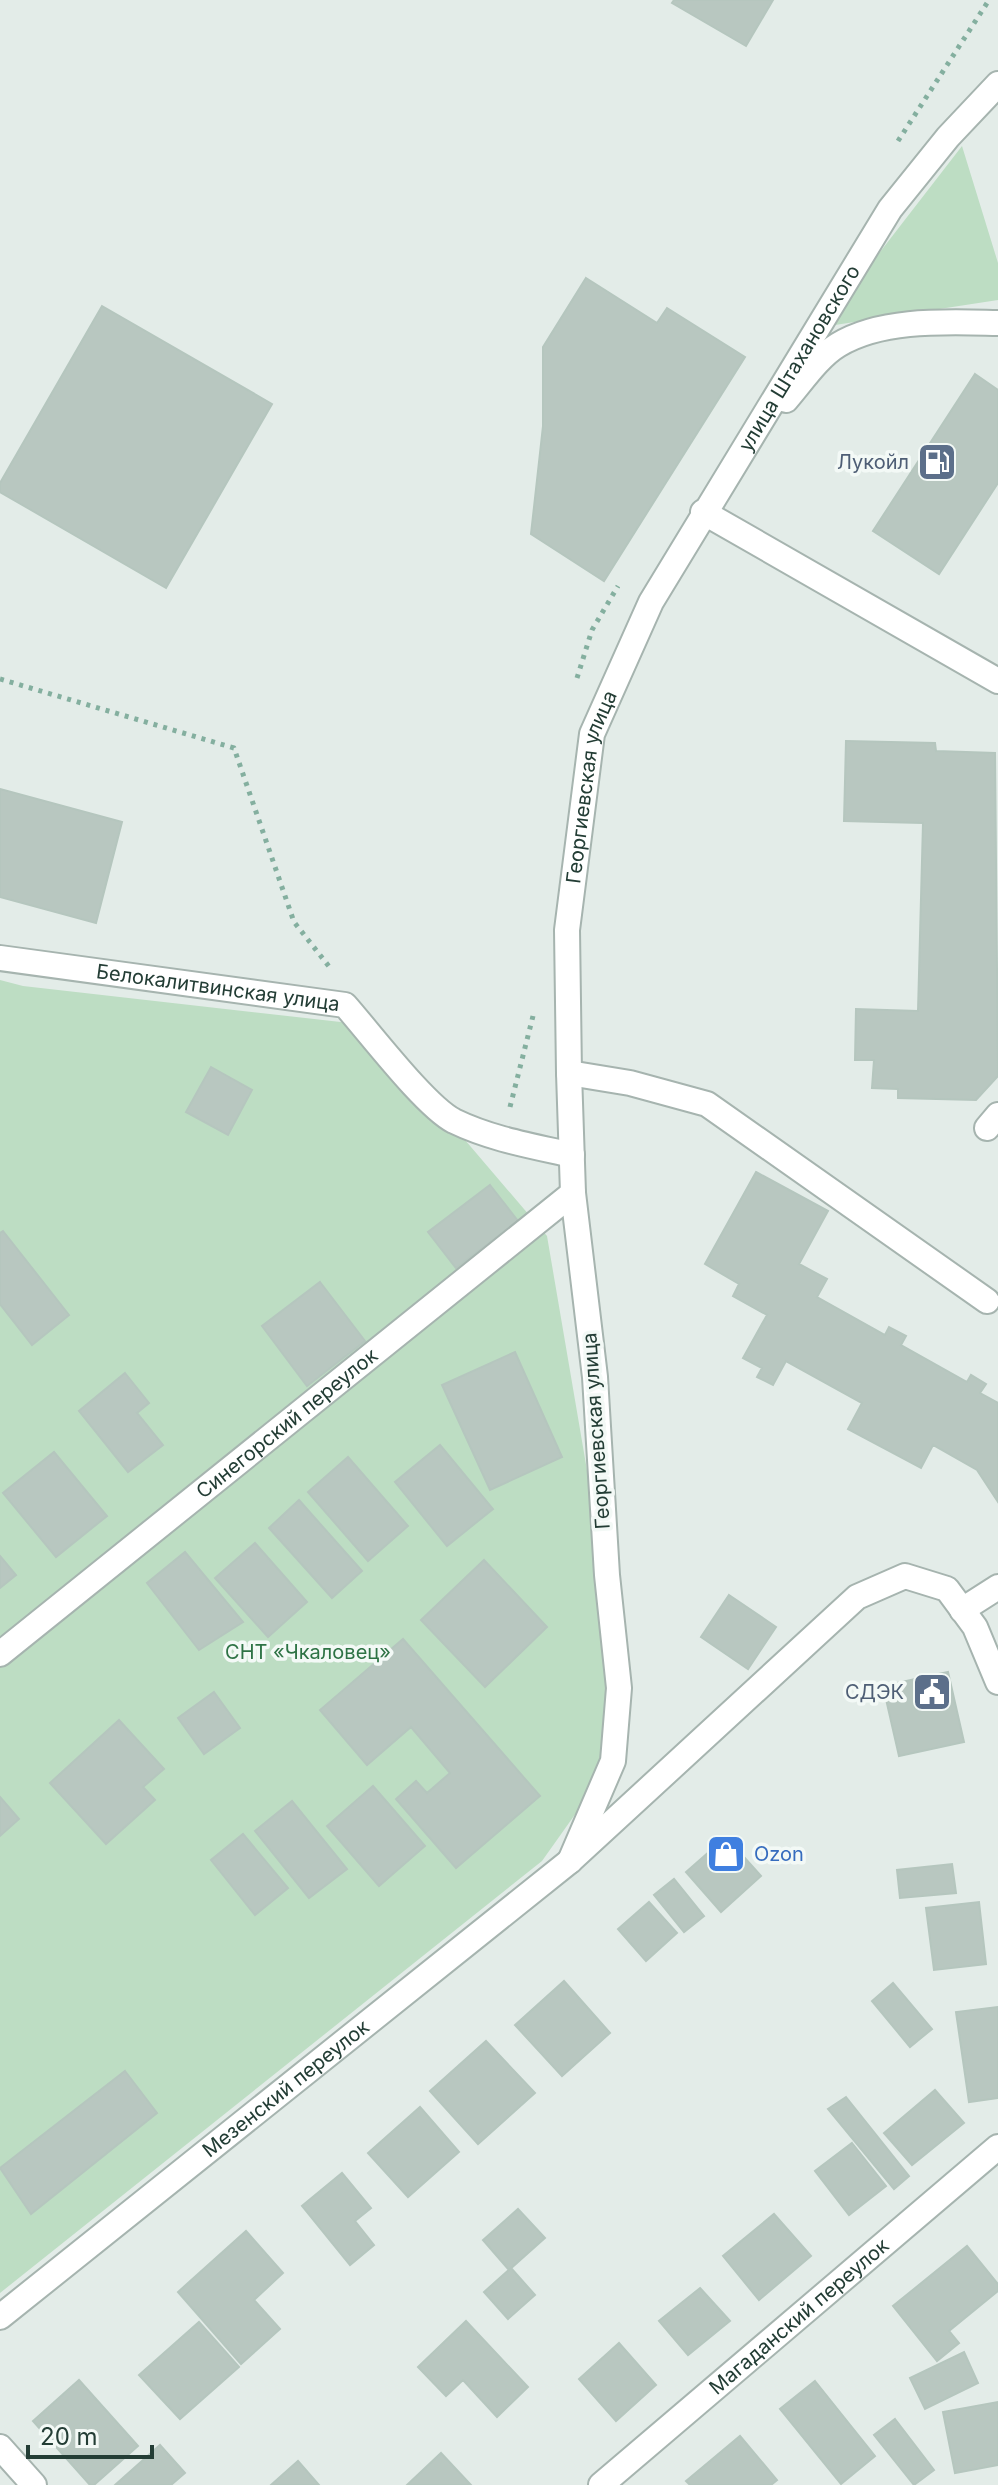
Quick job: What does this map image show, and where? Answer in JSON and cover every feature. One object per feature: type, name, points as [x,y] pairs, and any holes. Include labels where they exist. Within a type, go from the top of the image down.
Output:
[{"type":"street","name":"улица Штахановского","points":[[749,440],[890,209],[948,137],[998,84]]},
{"type":"street","name":"улица Штахановского","points":[[749,440],[836,346],[868,332],[946,322],[998,323]]},
{"type":"street","name":"Георгиевская улица","points":[[570,1861],[613,1761],[619,1688],[607,1575],[595,1377],[573,1193],[567,930],[592,734],[651,602],[749,440]]},
{"type":"street","points":[[703,512],[998,681]]},
{"type":"street","name":"Белокалитвинская улица","points":[[0,958],[345,1005],[402,1071],[451,1119],[502,1139],[572,1155]]},
{"type":"street","points":[[569,1073],[630,1083],[707,1104],[987,1301]]},
{"type":"street","name":"Синегорский переулок","points":[[0,1654],[573,1193]]},
{"type":"street","points":[[570,1861],[857,1597],[905,1576],[947,1589],[975,1627],[998,1682]]},
{"type":"street","points":[[962,1610],[998,1587]]},
{"type":"street","name":"Мезенский переулок","points":[[0,2317],[570,1861]]},
{"type":"street","name":"Магаданский переулок","points":[[601,2485],[998,2147]]},
{"type":"street","points":[[0,2447],[34,2485]]},
{"type":"path","points":[[0,679],[234,748],[294,922],[338,978]]},
{"type":"green space","points":[[962,146],[998,263],[998,300],[822,327]]},
{"type":"green space","name":"СНТ «Чкаловец»","points":[[0,980],[23,986],[367,1025],[547,1236],[625,1693],[603,1775],[542,1861],[0,2293]]},
{"type":"building","points":[[674,0],[773,0],[746,46],[672,3]]},
{"type":"building","points":[[586,278],[657,323],[667,308],[745,357],[604,581],[531,534],[543,426],[543,347]]},
{"type":"building","points":[[102,306],[272,404],[166,588],[0,492],[0,483]]},
{"type":"building","points":[[975,374],[998,390],[998,483],[939,574],[873,531]]},
{"type":"building","points":[[846,741],[935,743],[936,751],[995,753],[998,1076],[976,1100],[898,1098],[898,1089],[872,1088],[874,1060],[855,1060],[856,1009],[918,1011],[923,823],[844,821]]},
{"type":"building","points":[[0,789],[122,822],[96,923],[0,897]]},
{"type":"building","points":[[211,1067],[252,1090],[228,1135],[186,1112]]},
{"type":"building","points":[[756,1172],[828,1211],[799,1264],[827,1279],[817,1297],[885,1335],[889,1327],[906,1336],[901,1345],[967,1382],[971,1375],[986,1384],[980,1393],[998,1403],[998,1502],[977,1470],[933,1445],[921,1468],[848,1429],[862,1403],[786,1361],[773,1385],[757,1377],[762,1368],[743,1358],[767,1315],[733,1296],[739,1284],[705,1264]]},
{"type":"building","points":[[490,1185],[518,1221],[456,1268],[428,1232]]},
{"type":"building","points":[[3,1231],[69,1315],[32,1345],[0,1304],[0,1233]]},
{"type":"building","points":[[320,1282],[365,1341],[307,1386],[262,1326]]},
{"type":"building","points":[[515,1352],[562,1457],[490,1490],[442,1385]]},
{"type":"building","points":[[125,1373],[149,1403],[137,1413],[163,1445],[128,1472],[79,1411]]},
{"type":"building","points":[[440,1445],[493,1509],[447,1546],[395,1482]]},
{"type":"building","points":[[54,1452],[107,1516],[56,1557],[3,1493]]},
{"type":"building","points":[[348,1457],[408,1526],[368,1561],[308,1492]]},
{"type":"building","points":[[299,1500],[362,1571],[332,1598],[269,1528]]},
{"type":"building","points":[[255,1543],[307,1602],[268,1637],[215,1578]]},
{"type":"building","points":[[185,1552],[243,1622],[199,1650],[147,1583]]},
{"type":"building","points":[[0,1556],[16,1575],[0,1588]]},
{"type":"building","points":[[484,1560],[547,1627],[485,1687],[421,1620]]},
{"type":"building","points":[[729,1595],[776,1627],[748,1669],[701,1637]]},
{"type":"building","points":[[403,1639],[540,1796],[456,1868],[396,1799],[416,1781],[427,1793],[450,1773],[411,1727],[367,1765],[320,1710]]},
{"type":"building","points":[[948,1672],[964,1742],[899,1756],[883,1686]]},
{"type":"building","points":[[214,1692],[240,1728],[204,1754],[178,1718]]},
{"type":"building","points":[[119,1720],[164,1769],[143,1787],[155,1800],[106,1844],[50,1783]]},
{"type":"building","points":[[373,1786],[425,1846],[379,1886],[327,1826]]},
{"type":"building","points":[[0,1797],[19,1819],[0,1836]]},
{"type":"building","points":[[292,1801],[347,1869],[309,1898],[255,1831]]},
{"type":"building","points":[[243,1834],[288,1888],[255,1915],[211,1860]]},
{"type":"building","points":[[726,1837],[761,1876],[721,1912],[686,1872]]},
{"type":"building","points":[[952,1864],[956,1893],[900,1898],[897,1870]]},
{"type":"building","points":[[674,1879],[704,1916],[684,1932],[654,1895]]},
{"type":"building","points":[[649,1902],[677,1933],[646,1961],[618,1929]]},
{"type":"building","points":[[979,1902],[986,1964],[934,1970],[926,1908]]},
{"type":"building","points":[[564,1981],[610,2033],[562,2076],[515,2025]]},
{"type":"building","points":[[893,1983],[932,2029],[910,2047],[872,2001]]},
{"type":"building","points":[[998,2007],[998,2098],[969,2102],[956,2012]]},
{"type":"building","points":[[486,2041],[535,2093],[478,2144],[430,2091]]},
{"type":"building","points":[[125,2071],[157,2113],[31,2214],[0,2168]]},
{"type":"building","points":[[935,2090],[964,2123],[912,2165],[884,2133]]},
{"type":"building","points":[[846,2097],[909,2176],[894,2189],[828,2109]]},
{"type":"building","points":[[420,2107],[459,2152],[408,2197],[368,2153]]},
{"type":"building","points":[[852,2143],[886,2186],[849,2215],[815,2171]]},
{"type":"building","points":[[342,2173],[371,2208],[355,2221],[374,2245],[350,2265],[302,2206]]},
{"type":"building","points":[[518,2209],[545,2238],[509,2270],[483,2240]]},
{"type":"building","points":[[774,2214],[811,2256],[759,2300],[723,2256]]},
{"type":"building","points":[[246,2231],[283,2273],[254,2300],[280,2329],[241,2364],[178,2292]]},
{"type":"building","points":[[967,2246],[998,2284],[998,2291],[949,2331],[959,2343],[937,2361],[893,2306]]},
{"type":"building","points":[[511,2268],[535,2295],[508,2319],[484,2292]]},
{"type":"building","points":[[700,2288],[730,2321],[688,2355],[659,2321]]},
{"type":"building","points":[[466,2321],[528,2387],[497,2417],[463,2380],[446,2396],[418,2367]]},
{"type":"building","points":[[199,2322],[239,2367],[180,2419],[139,2375]]},
{"type":"building","points":[[619,2343],[656,2385],[616,2421],[579,2379]]},
{"type":"building","points":[[964,2352],[978,2383],[925,2409],[910,2378]]},
{"type":"building","points":[[79,2380],[138,2446],[94,2485],[90,2485],[33,2421]]},
{"type":"building","points":[[815,2381],[875,2456],[841,2484],[780,2409]]},
{"type":"building","points":[[998,2402],[998,2465],[955,2473],[943,2412]]},
{"type":"building","points":[[895,2419],[934,2470],[914,2485],[874,2435]]},
{"type":"building","points":[[740,2436],[777,2480],[771,2485],[690,2485],[686,2481]]},
{"type":"building","points":[[160,2445],[185,2473],[171,2485],[115,2485]]},
{"type":"building","points":[[441,2453],[471,2485],[407,2485]]},
{"type":"building","points":[[298,2461],[319,2485],[271,2485]]},
{"type":"place","name":"Лукойл","points":[[937,462]]},
{"type":"place","name":"СДЭК","points":[[932,1692]]},
{"type":"place","name":"Ozon","points":[[726,1854]]}]
